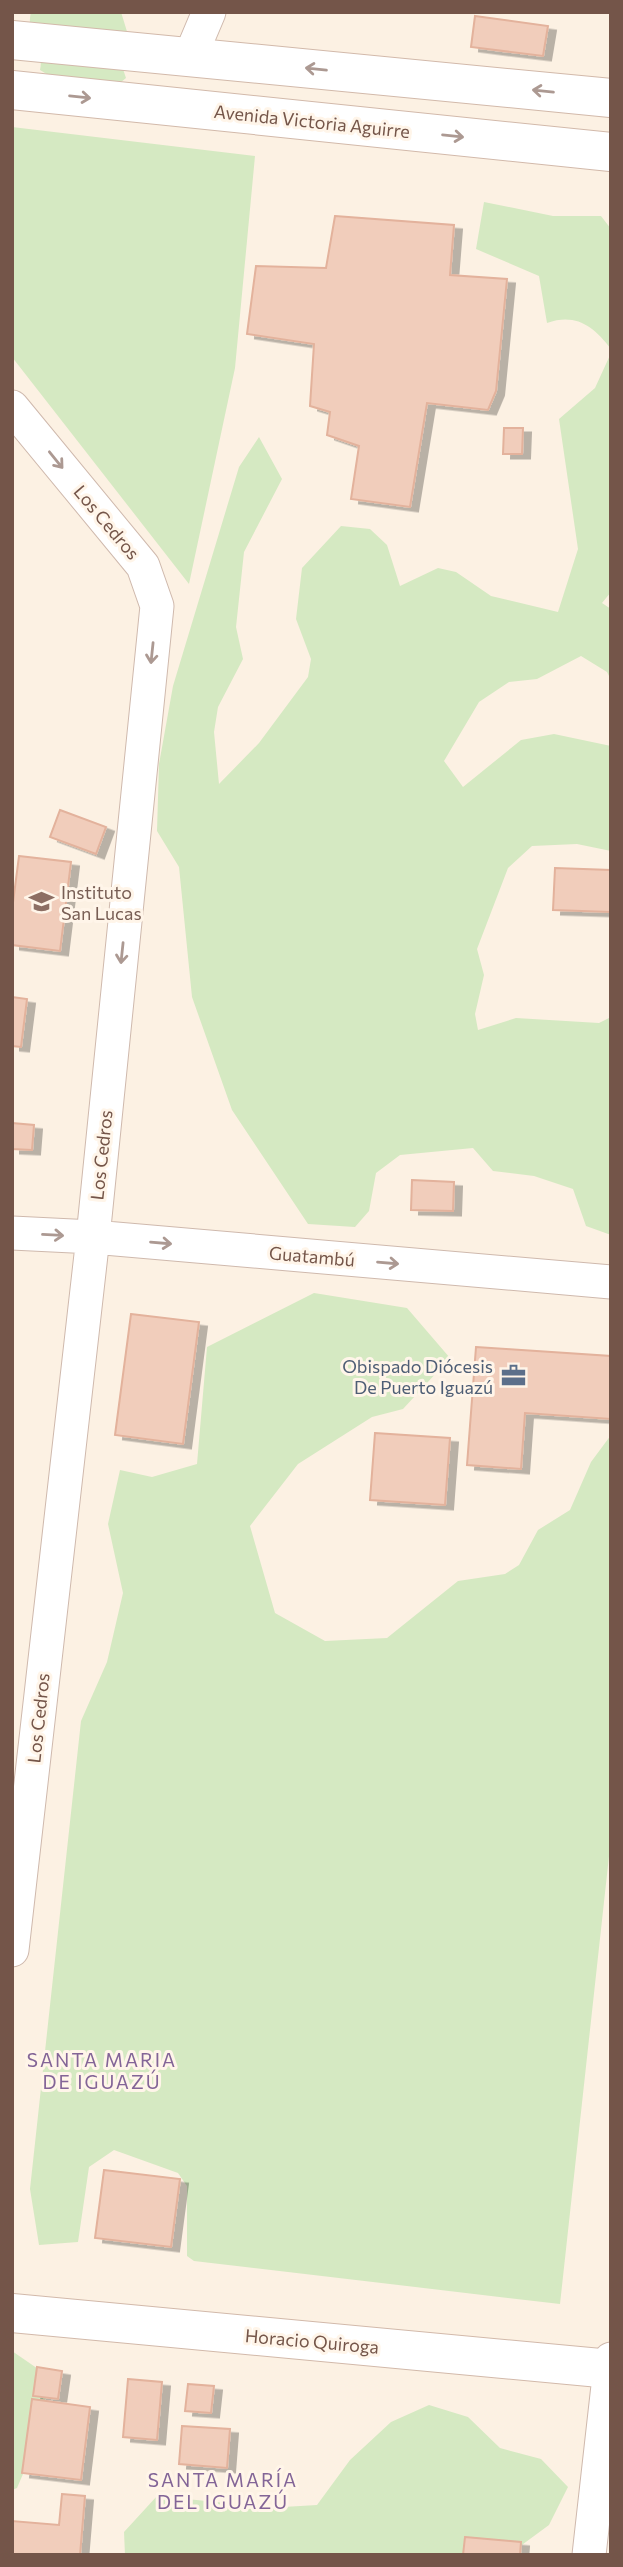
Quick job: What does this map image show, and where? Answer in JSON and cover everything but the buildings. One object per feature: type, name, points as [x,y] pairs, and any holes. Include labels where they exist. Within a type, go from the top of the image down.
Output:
[{"type":"main road","points":[[12,40],[611,98]]},
{"type":"main road","name":"Avenida Victoria Aguirre","points":[[12,90],[611,152]]},
{"type":"main road","name":"Horacio Quiroga","points":[[12,2313],[610,2366]]},
{"type":"street","points":[[190,57],[209,12]]},
{"type":"street","name":"Los Cedros","points":[[12,407],[144,566],[157,606],[93,1237],[22,1770],[12,1950]]},
{"type":"street","name":"Guatambú","points":[[12,1234],[93,1237],[611,1282]]},
{"type":"street","points":[[589,2555],[610,2366]]},
{"type":"green space","points":[[31,12],[121,12],[129,38],[121,63],[126,78],[115,87],[55,79],[40,70],[40,55],[31,29]]},
{"type":"green space","points":[[12,127],[255,156],[235,368],[189,584],[12,357]]},
{"type":"green space","points":[[484,202],[553,216],[601,216],[611,229],[611,349],[583,324],[567,320],[547,323],[539,276],[476,249]]},
{"type":"green space","points":[[611,353],[611,592],[602,603],[611,609],[611,680],[607,672],[581,656],[537,679],[509,682],[479,702],[444,761],[463,787],[521,740],[554,734],[611,746],[611,851],[577,844],[532,846],[508,868],[477,949],[484,975],[475,1014],[478,1030],[516,1018],[599,1023],[611,1017],[611,1235],[586,1226],[573,1189],[534,1176],[493,1171],[473,1148],[400,1155],[376,1173],[369,1211],[355,1227],[308,1224],[232,1110],[192,997],[179,867],[157,831],[159,764],[173,686],[239,467],[259,437],[282,479],[244,552],[236,627],[243,659],[218,707],[214,732],[219,784],[259,743],[308,677],[311,659],[296,619],[302,568],[341,526],[370,529],[387,545],[400,586],[438,568],[456,572],[491,596],[558,612],[578,549],[559,419],[595,388]]},
{"type":"green space","points":[[314,1293],[407,1308],[450,1358],[403,1409],[372,1417],[298,1464],[250,1526],[275,1613],[325,1641],[387,1638],[458,1581],[505,1574],[519,1565],[538,1530],[570,1510],[591,1462],[611,1435],[611,1838],[560,2304],[194,2261],[187,2256],[187,2186],[178,2173],[114,2150],[89,2167],[78,2242],[39,2245],[30,2189],[81,1721],[107,1662],[123,1593],[108,1524],[120,1470],[152,1477],[197,1464],[207,1347]]},
{"type":"green space","points":[[12,2351],[44,2373],[46,2398],[31,2427],[32,2453],[17,2488],[12,2490]]},
{"type":"green space","points":[[429,2405],[468,2417],[500,2448],[541,2459],[568,2487],[549,2525],[515,2550],[454,2555],[125,2555],[124,2532],[157,2496],[226,2503],[248,2509],[317,2505],[350,2460],[391,2422]]},
{"type":"place","name":"Instituto San Lucas","points":[[41,902]]},
{"type":"place","name":"Obispado Diócesis De Puerto Iguazú","points":[[513,1376]]},
{"type":"district","name":"SANTA MARIA DE IGUAZÚ","points":[[102,2070]]},
{"type":"district","name":"SANTA MARÍA DEL IGUAZÚ","points":[[223,2490]]}]
